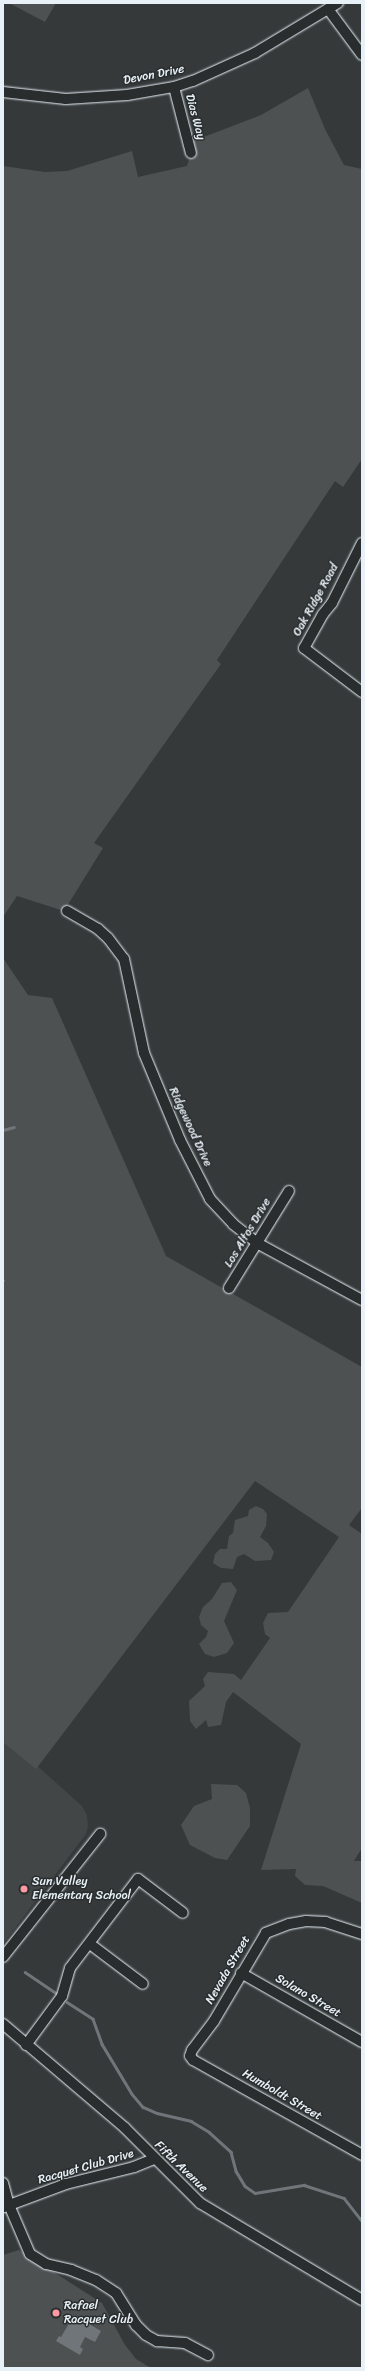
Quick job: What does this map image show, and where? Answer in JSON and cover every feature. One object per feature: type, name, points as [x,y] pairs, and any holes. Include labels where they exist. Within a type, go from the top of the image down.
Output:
[{"type":"street","name":"Devon Drive","points":[[3,92],[66,99],[127,95],[174,87],[193,81],[255,53],[338,3]]},
{"type":"street","points":[[328,9],[362,55]]},
{"type":"street","name":"Dias Way","points":[[174,87],[191,153]]},
{"type":"street","name":"Oak Ridge Road","points":[[362,543],[332,603],[323,614],[304,648],[362,692]]},
{"type":"street","name":"Ridgewood Drive","points":[[67,911],[98,929],[108,938],[124,959],[144,1054],[180,1140],[210,1199],[233,1224],[257,1243],[362,1300]]},
{"type":"street","name":"Los Altos Drive","points":[[230,1288],[289,1191]]},
{"type":"street","points":[[3,1957],[100,1834]]},
{"type":"street","points":[[26,2045],[58,2002],[70,1968],[90,1944],[138,1879],[183,1913]]},
{"type":"street","name":"Nevada Street","points":[[190,2056],[192,2050],[214,2021],[266,1933],[289,1924],[306,1921],[326,1922],[355,1930],[362,1934]]},
{"type":"street","points":[[90,1944],[142,1984]]},
{"type":"street","name":"Solano Street","points":[[241,1973],[362,2042]]},
{"type":"street","name":"Fifth Avenue","points":[[3,2024],[125,2128],[154,2159],[200,2203],[362,2300]]},
{"type":"street","name":"Humboldt Street","points":[[190,2056],[193,2060],[362,2155]]},
{"type":"street","name":"Racquet Club Drive","points":[[6,2206],[66,2184],[134,2167],[154,2159]]},
{"type":"street","points":[[3,2183],[6,2206],[30,2254],[46,2264],[71,2270],[96,2280],[116,2293],[136,2325],[146,2335],[158,2341],[194,2346],[208,2355]]},
{"type":"shaded area","points":[[9,3],[56,3],[45,22]]},
{"type":"shaded area","points":[[308,88],[325,129],[344,165],[362,169],[362,459],[343,487],[335,481],[217,660],[221,664],[94,843],[103,848],[64,911],[17,896],[3,917],[3,166],[45,172],[67,171],[132,151],[138,177],[187,166],[191,153],[188,143],[261,115]]},
{"type":"shaded area","points":[[3,958],[28,995],[52,998],[166,1256],[362,1367],[362,1508],[349,1525],[362,1534],[362,1848],[354,1861],[362,1861],[362,1903],[323,1886],[305,1885],[295,1876],[296,1869],[261,1870],[301,1744],[233,1692],[226,1702],[221,1725],[208,1727],[206,1720],[196,1729],[190,1721],[189,1701],[205,1686],[203,1679],[208,1672],[234,1674],[241,1680],[270,1638],[265,1634],[263,1623],[268,1613],[288,1612],[339,1537],[255,1481],[36,1769],[3,1742]]},
{"type":"shaded area","points":[[256,1506],[263,1509],[267,1514],[266,1526],[260,1537],[268,1543],[274,1552],[271,1560],[255,1561],[244,1554],[237,1557],[233,1569],[221,1568],[213,1563],[215,1554],[220,1549],[227,1549],[229,1536],[233,1533],[235,1520],[248,1516],[249,1510]]},
{"type":"shaded area","points":[[231,1582],[237,1590],[224,1621],[234,1643],[227,1653],[214,1657],[205,1654],[199,1644],[206,1637],[208,1631],[201,1625],[199,1617],[203,1607],[212,1599],[222,1583]]},
{"type":"shaded area","name":"Sun Valley Elementary School","points":[[3,1735],[82,1806],[87,1815],[88,1827],[86,1834],[3,1944]]},
{"type":"shaded area","points":[[211,1784],[237,1785],[246,1793],[250,1808],[250,1826],[227,1860],[215,1858],[190,1845],[181,1825],[194,1806],[212,1799]]},
{"type":"shaded area","name":"Rafael Racquet Club","points":[[19,2250],[102,2303],[125,2345],[136,2359],[151,2368],[3,2368],[3,2255]]},
{"type":"shaded area","points":[[74,2315],[101,2331],[95,2342],[85,2337],[80,2347],[83,2349],[80,2355],[56,2341],[59,2336],[61,2337]]},
{"type":"waterway","points":[[3,1130],[14,1127]]},
{"type":"waterway","points":[[25,1972],[56,1993]]},
{"type":"waterway","points":[[67,2002],[93,2019],[102,2044],[132,2094],[143,2107],[157,2113],[191,2121],[209,2132],[231,2152],[236,2171],[245,2186],[255,2193],[304,2185],[344,2198],[362,2221]]},
{"type":"place","name":"Sun Valley Elementary School","points":[[24,1889]]},
{"type":"place","name":"Rafael Racquet Club","points":[[56,2313]]}]
